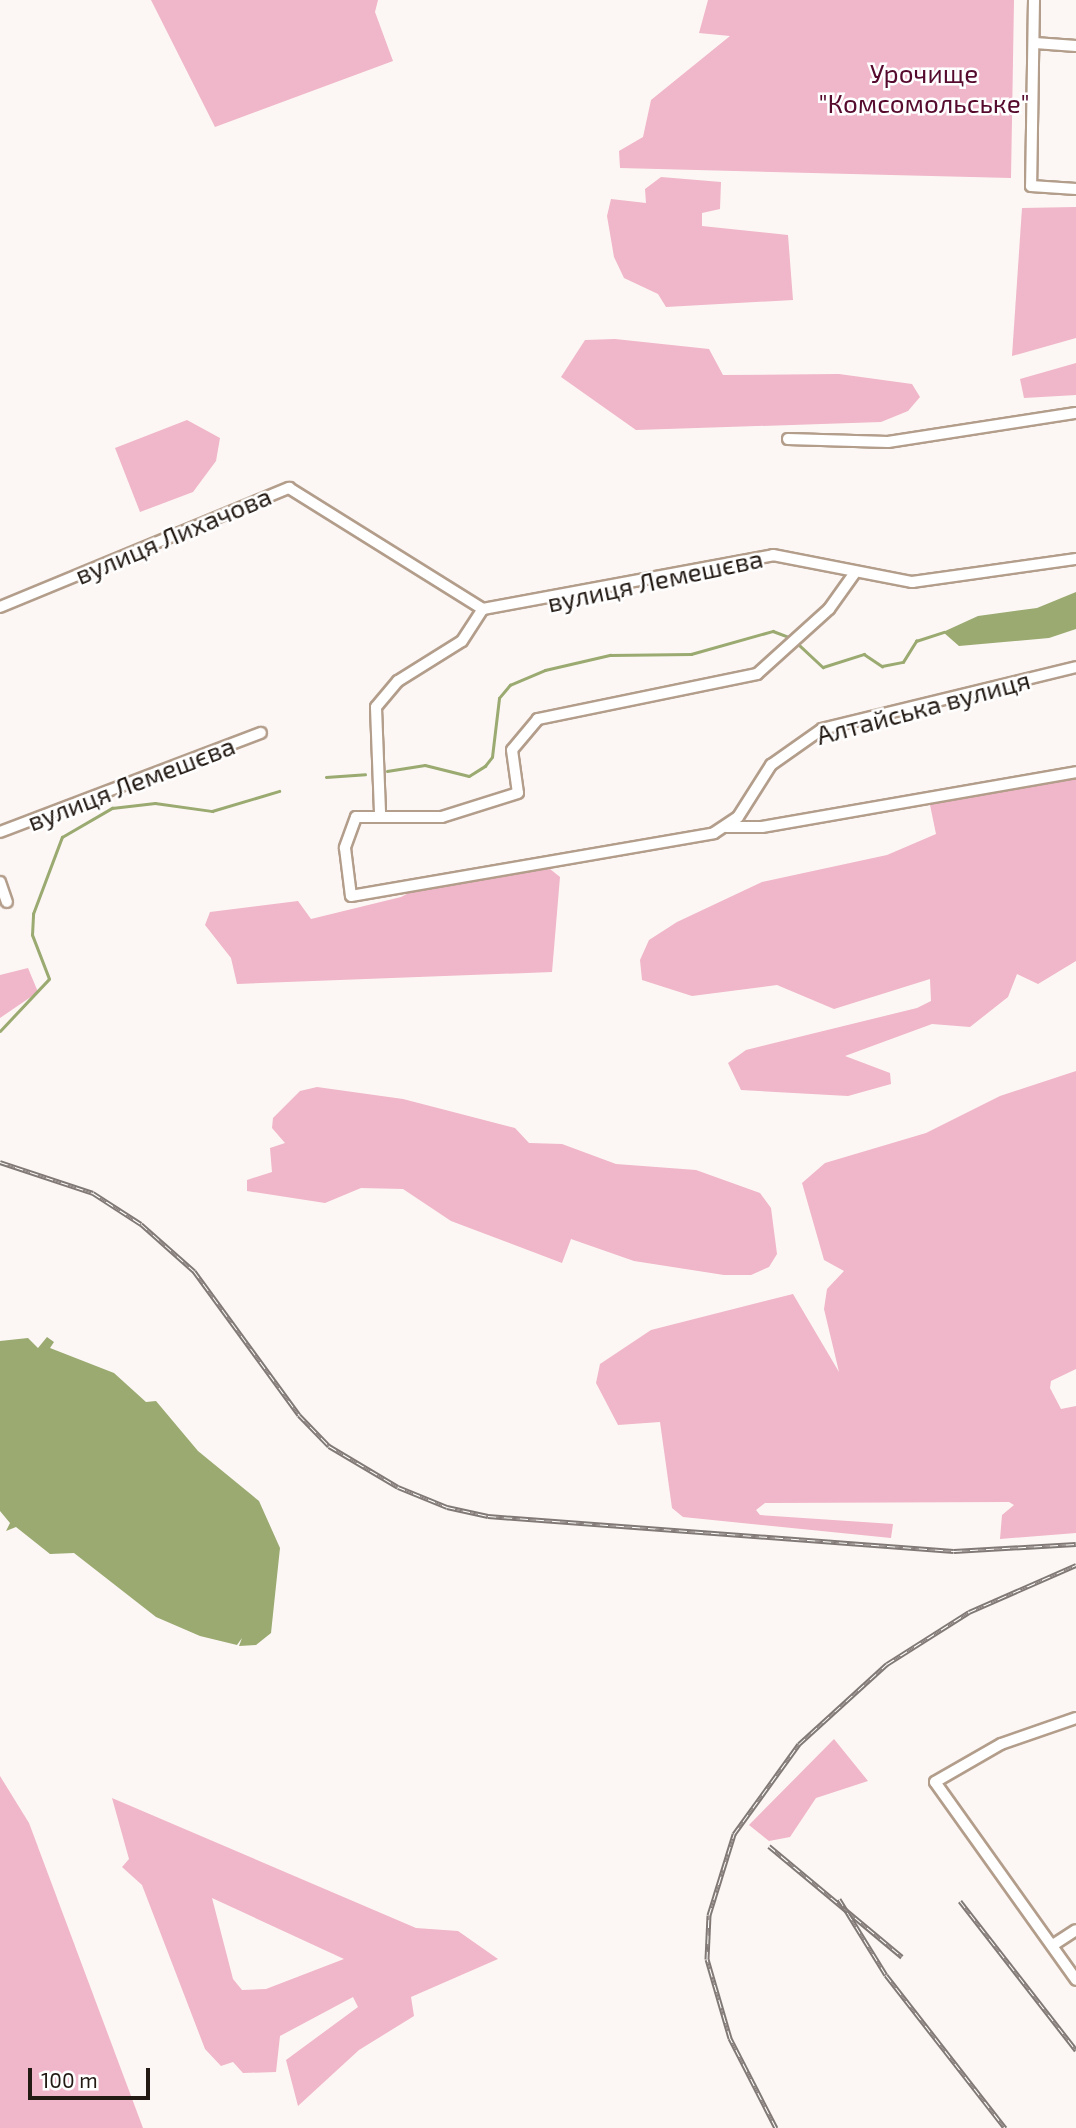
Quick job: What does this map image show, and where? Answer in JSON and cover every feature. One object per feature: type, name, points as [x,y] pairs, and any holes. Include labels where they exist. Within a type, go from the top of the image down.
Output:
[{"type":"street","points":[[1034,0],[1031,186],[1076,189]]},
{"type":"street","points":[[1035,44],[1076,46]]},
{"type":"street","points":[[788,439],[888,442],[1076,413]]},
{"type":"street","name":"вулиця Лихачова","points":[[0,607],[289,488],[484,609]]},
{"type":"street","name":"вулиця Лемешєва","points":[[484,609],[772,555],[854,573],[912,582],[1076,559]]},
{"type":"street","points":[[854,573],[829,609],[757,674],[547,714],[512,750],[518,793],[442,817],[364,813],[350,824],[345,848],[351,896],[699,838],[726,827],[762,827],[1076,772]]},
{"type":"street","points":[[380,812],[376,707],[398,681],[461,641],[484,609]]},
{"type":"street","name":"Алтайська вулиця","points":[[726,827],[771,765],[822,729],[1076,667]]},
{"type":"street","name":"вулиця Лемешєва","points":[[0,832],[261,733]]},
{"type":"street","points":[[0,882],[7,902]]},
{"type":"street","points":[[1076,1718],[1001,1744],[935,1782],[1076,1980]]},
{"type":"street","points":[[1053,1945],[1076,1930]]},
{"type":"green space","points":[[151,0],[378,0],[375,12],[393,61],[215,127]]},
{"type":"green space","name":"Урочище \"Комсомольське\"","points":[[708,0],[1014,0],[1011,178],[620,168],[619,151],[643,137],[651,100],[730,36],[699,33]]},
{"type":"green space","points":[[661,177],[721,182],[720,209],[702,213],[702,226],[788,235],[793,300],[666,307],[658,294],[624,278],[614,257],[607,216],[611,199],[646,203],[645,189]]},
{"type":"green space","points":[[1076,207],[1076,338],[1012,356],[1022,208]]},
{"type":"green space","points":[[615,339],[709,349],[723,375],[839,374],[912,384],[920,397],[908,411],[881,422],[636,430],[561,377],[585,340]]},
{"type":"green space","points":[[1076,363],[1076,395],[1024,398],[1020,379]]},
{"type":"green space","points":[[187,420],[220,438],[216,461],[193,492],[140,512],[115,448]]},
{"type":"green space","points":[[1076,773],[1076,961],[1038,984],[1017,974],[1008,997],[970,1027],[932,1024],[845,1056],[890,1073],[891,1084],[848,1096],[741,1090],[728,1063],[746,1050],[917,1008],[931,1001],[930,979],[834,1009],[777,985],[692,996],[642,980],[640,960],[649,940],[677,922],[762,882],[887,855],[936,834],[929,800]]},
{"type":"green space","points":[[550,869],[560,877],[552,972],[237,984],[231,958],[205,925],[210,912],[298,901],[311,919],[401,897],[424,885]]},
{"type":"green space","points":[[28,968],[38,992],[0,1018],[0,975]]},
{"type":"green space","points":[[1076,1071],[1076,1369],[1051,1381],[1050,1388],[1061,1409],[1076,1406],[1076,1533],[1000,1539],[1002,1515],[1014,1505],[1009,1502],[765,1503],[756,1510],[760,1515],[893,1524],[891,1538],[683,1517],[672,1508],[660,1422],[618,1425],[596,1383],[600,1364],[651,1330],[793,1294],[839,1372],[824,1309],[827,1289],[844,1271],[824,1260],[802,1183],[825,1163],[926,1133],[1000,1096]]},
{"type":"green space","points":[[317,1087],[403,1099],[515,1128],[529,1143],[562,1144],[616,1164],[696,1170],[760,1193],[771,1208],[777,1254],[769,1267],[751,1275],[724,1275],[634,1261],[571,1239],[562,1263],[451,1221],[403,1189],[361,1188],[325,1203],[247,1191],[247,1180],[272,1172],[270,1148],[285,1143],[272,1128],[273,1118],[300,1091]]},
{"type":"green space","points":[[834,1739],[868,1781],[816,1798],[790,1837],[769,1841],[749,1825]]},
{"type":"green space","points":[[0,1776],[29,1823],[143,2128],[0,2128]]},
{"type":"green space","points":[[112,1798],[416,1928],[458,1931],[498,1959],[411,1997],[414,2016],[359,2050],[298,2106],[286,2060],[358,2007],[353,1997],[280,2036],[276,2072],[243,2073],[233,2062],[221,2066],[205,2049],[142,1885],[122,1867],[129,1859]],"holes":[[[212,1898],[344,1959],[266,1989],[242,1990],[233,1979]]]},
{"type":"shaded area","points":[[1076,592],[1076,629],[1049,638],[959,646],[943,632],[978,616],[1037,608]]},
{"type":"shaded area","points":[[47,1337],[54,1342],[50,1348],[114,1373],[146,1402],[156,1401],[198,1451],[259,1501],[280,1548],[271,1633],[256,1645],[239,1646],[242,1638],[237,1645],[200,1636],[156,1617],[74,1553],[50,1554],[16,1527],[6,1531],[10,1523],[0,1511],[0,1341],[28,1338],[38,1348]]},
{"type":"waterway","points":[[387,771],[425,765],[469,776],[485,766],[492,757],[499,698],[510,685],[545,670],[610,655],[691,654],[773,631],[791,638]]},
{"type":"waterway","points":[[796,642],[823,667],[864,654],[882,666],[903,662],[916,641],[944,632]]},
{"type":"waterway","points":[[326,777],[365,774]]},
{"type":"waterway","points":[[0,1031],[49,979],[32,935],[33,914],[62,837],[112,808],[155,803],[212,811],[279,791]]},
{"type":"railway","points":[[0,1162],[93,1193],[141,1224],[194,1271],[299,1415],[329,1446],[398,1487],[447,1507],[488,1516],[954,1551],[1076,1544]]},
{"type":"railway","points":[[776,2128],[730,2038],[707,1959],[709,1915],[734,1834],[799,1744],[887,1664],[969,1612],[1076,1565]]},
{"type":"railway","points":[[769,1846],[902,1957]]},
{"type":"railway","points":[[839,1899],[886,1975],[1005,2128]]},
{"type":"railway","points":[[960,1901],[1076,2050]]}]
